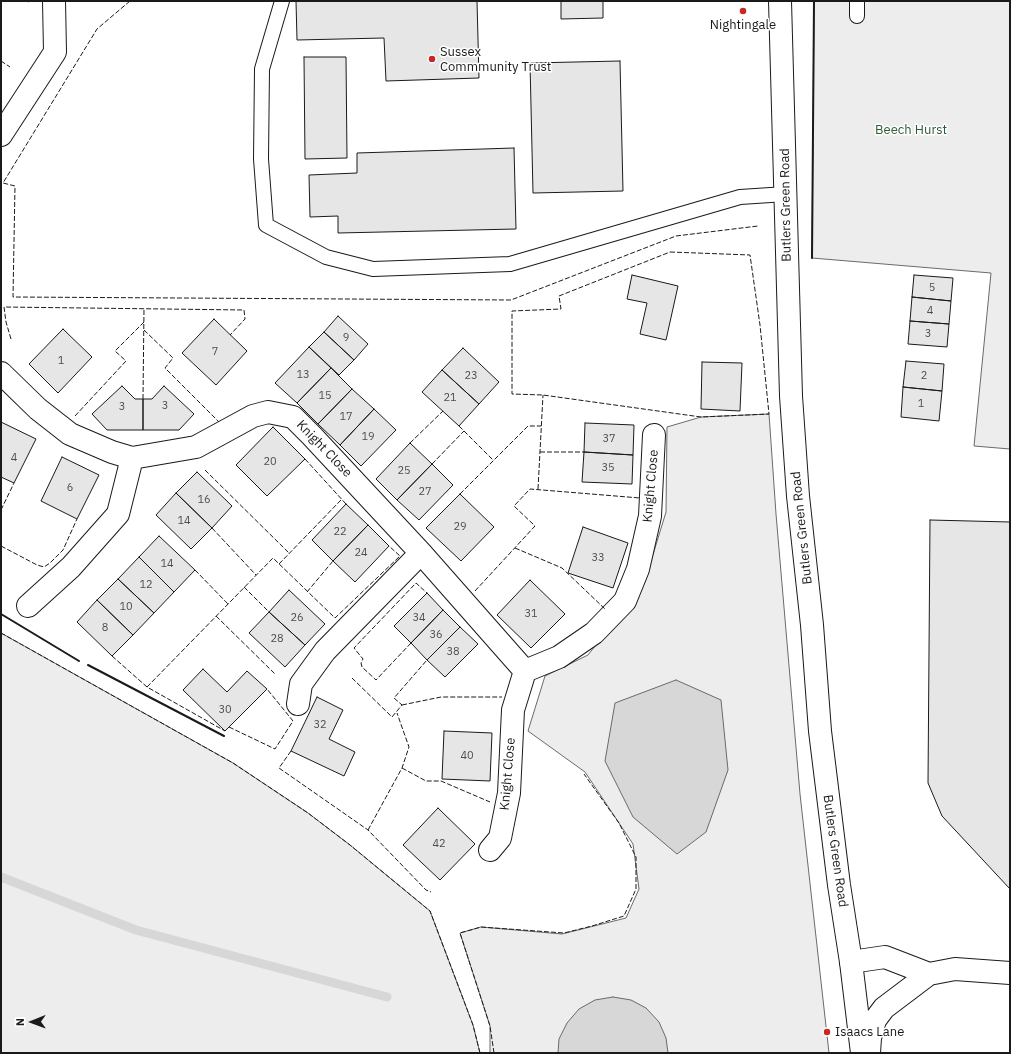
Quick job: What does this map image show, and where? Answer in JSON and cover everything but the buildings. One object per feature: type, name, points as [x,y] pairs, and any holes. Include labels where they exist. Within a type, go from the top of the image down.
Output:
[{"type":"street","points":[[1,135],[55,52],[54,1]]},
{"type":"street","name":"Butlers Green Road","points":[[780,1],[791,396],[798,496],[812,625],[820,731],[862,1053]]},
{"type":"street","name":"Knight Close","points":[[1,373],[38,409],[70,434],[112,452],[132,458],[196,447],[253,416],[268,412],[293,417],[421,553],[525,672]]},
{"type":"street","name":"Knight Close","points":[[490,850],[500,838],[509,793],[513,710],[525,672],[559,657],[594,633],[625,601],[638,569],[650,516],[654,435]]},
{"type":"street","points":[[28,606],[71,567],[118,514],[132,458]]},
{"type":"street","points":[[298,704],[301,684],[325,651],[421,553]]},
{"type":"street","points":[[851,962],[885,957],[929,974]]},
{"type":"street","points":[[869,1053],[870,1038],[875,1020],[884,1008],[929,974],[955,969],[1010,973]]},
{"type":"lane","points":[[282,1],[262,69],[262,159],[266,226],[326,257],[373,269],[510,264],[740,197],[786,194]]},
{"type":"lane","points":[[857,1],[857,16]]},
{"type":"green space","name":"Beech Hurst","points":[[814,1],[1010,1],[1010,449],[974,446],[991,273],[812,258]]},
{"type":"green space","points":[[769,414],[800,794],[829,1053],[490,1053],[490,1026],[460,933],[481,927],[562,934],[626,918],[639,889],[633,844],[585,772],[528,731],[545,676],[588,655],[644,584],[666,512],[667,427],[701,417]]},
{"type":"green space","points":[[1,633],[233,763],[308,813],[350,845],[430,911],[473,1025],[480,1053],[1,1053]]},
{"type":"shaded area","points":[[676,680],[721,700],[728,770],[706,832],[677,854],[633,817],[605,761],[615,703]]},
{"type":"shaded area","points":[[613,997],[631,1000],[646,1008],[659,1022],[666,1038],[668,1053],[558,1053],[559,1039],[567,1023],[579,1009],[595,1000]]},
{"type":"waterway","points":[[1,877],[136,930],[387,997]]},
{"type":"fence","points":[[130,1],[97,29],[3,183],[15,186],[13,297],[511,300],[676,236],[758,226]]},
{"type":"fence","points":[[1,61],[10,67]]},
{"type":"fence","points":[[670,252],[750,255],[760,325],[769,414],[701,417],[543,395],[512,394],[512,311],[561,309],[559,296],[670,252]]},
{"type":"fence","points":[[11,339],[6,322],[4,307],[244,310],[245,319],[230,335]]},
{"type":"fence","points":[[143,399],[144,309]]},
{"type":"fence","points":[[75,416],[126,361],[115,351],[144,322]]},
{"type":"fence","points":[[144,330],[173,358],[165,368],[219,422]]},
{"type":"fence","points":[[538,489],[543,395]]},
{"type":"fence","points":[[410,443],[443,411]]},
{"type":"fence","points":[[459,426],[493,460]]},
{"type":"fence","points":[[460,494],[528,426],[541,426]]},
{"type":"fence","points":[[432,464],[464,431]]},
{"type":"fence","points":[[540,452],[584,452]]},
{"type":"fence","points":[[305,459],[346,504]]},
{"type":"fence","points":[[205,470],[289,553]]},
{"type":"fence","points":[[1,510],[14,483]]},
{"type":"fence","points":[[475,591],[535,526],[514,506],[530,489],[640,498]]},
{"type":"fence","points":[[279,564],[341,500]]},
{"type":"fence","points":[[1,546],[37,565],[44,567],[63,550],[77,519]]},
{"type":"fence","points":[[212,528],[256,575]]},
{"type":"fence","points":[[147,687],[273,558],[335,618],[400,556],[389,546]]},
{"type":"fence","points":[[515,548],[562,568],[605,609]]},
{"type":"fence","points":[[307,592],[333,561]]},
{"type":"fence","points":[[195,570],[228,604]]},
{"type":"fence","points":[[411,643],[376,680],[362,667],[361,663],[363,659],[354,648],[416,583],[427,593]]},
{"type":"fence","points":[[244,587],[269,612]]},
{"type":"fence","points":[[216,616],[275,674]]},
{"type":"fence","points":[[1,633],[233,763],[308,813],[350,845],[430,911],[473,1025],[480,1053]]},
{"type":"fence","points":[[112,656],[147,687],[225,731]]},
{"type":"fence","points":[[352,678],[392,717],[402,705],[394,698],[427,660]]},
{"type":"fence","points":[[229,727],[275,749],[293,721],[267,689]]},
{"type":"fence","points":[[402,705],[441,697],[502,697]]},
{"type":"fence","points":[[368,830],[402,768],[409,747],[397,713]]},
{"type":"fence","points":[[291,751],[279,768],[368,830],[426,890],[431,892]]},
{"type":"fence","points":[[402,768],[426,781],[441,781],[490,802]]},
{"type":"fence","points":[[494,1053],[490,1026],[460,933],[481,927],[564,933],[624,916],[636,889],[636,857],[619,823],[584,774]]},
{"type":"wall","points":[[812,258],[814,1]]},
{"type":"wall","points":[[1,614],[79,661]]},
{"type":"wall","points":[[88,665],[224,736]]},
{"type":"place","name":"Nightingale","points":[[743,11]]},
{"type":"place","name":"Sussex Commmunity Trust","points":[[432,59]]},
{"type":"place","name":"Isaacs Lane","points":[[827,1032]]}]
